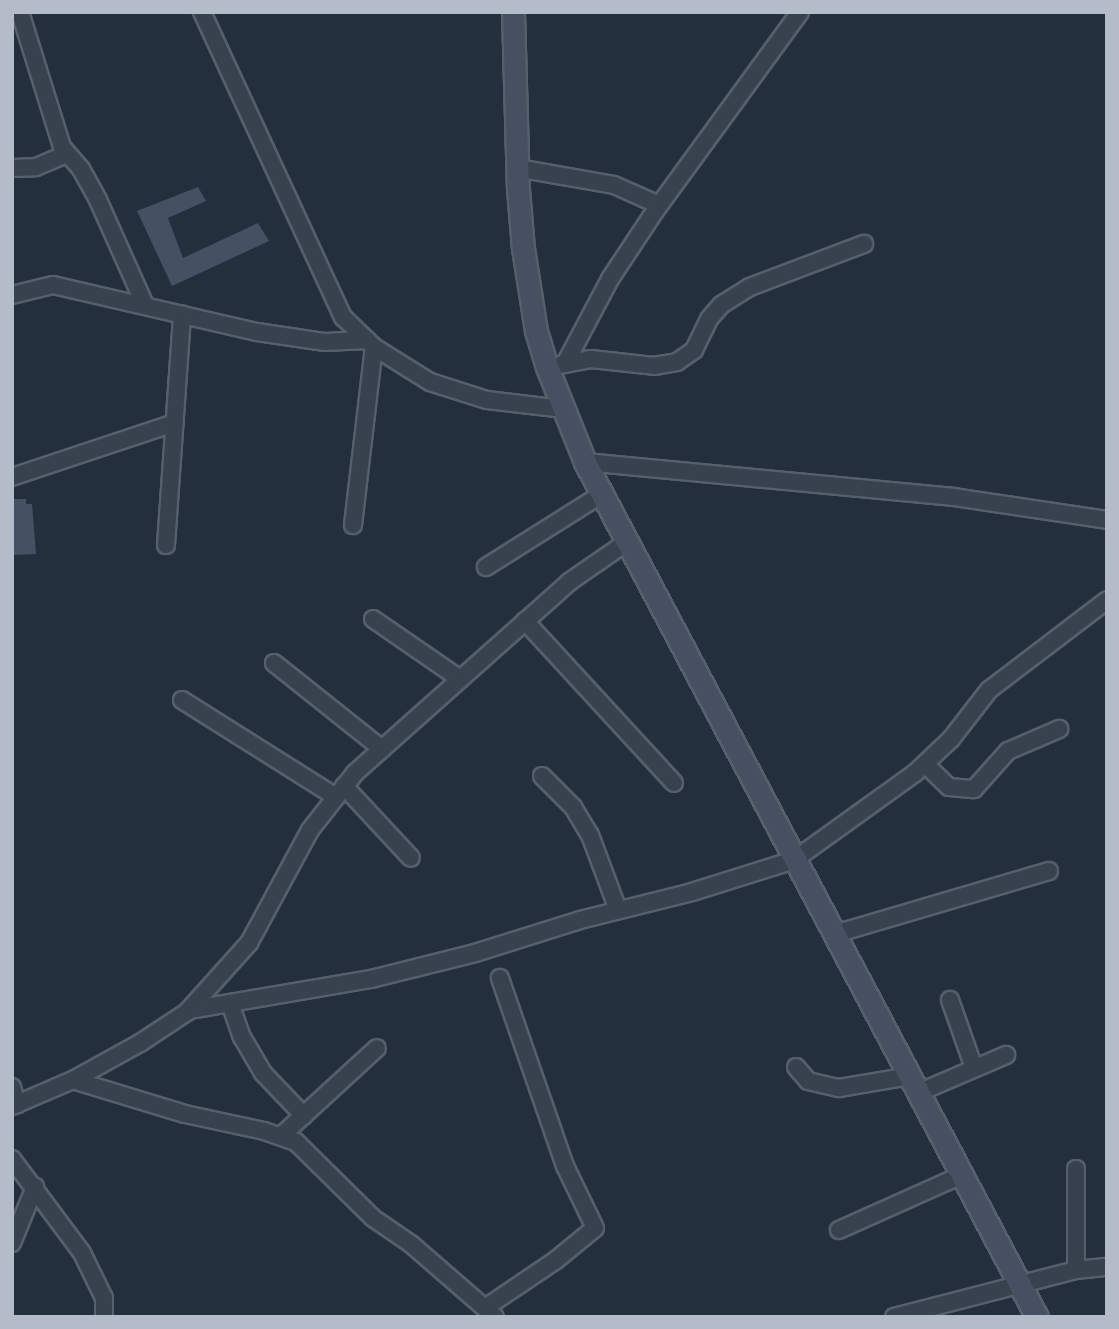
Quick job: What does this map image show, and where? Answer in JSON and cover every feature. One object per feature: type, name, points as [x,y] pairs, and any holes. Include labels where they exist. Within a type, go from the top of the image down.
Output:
[{"type":"main road","points":[[513,12],[517,168],[527,276],[536,331],[556,365],[564,409],[585,462],[794,860],[964,1174],[1037,1317]]},
{"type":"street","points":[[20,12],[56,133],[66,154],[81,169],[99,200],[145,305]]},
{"type":"street","points":[[201,12],[343,317],[371,344],[442,386],[487,400],[564,409]]},
{"type":"street","points":[[556,365],[659,205],[800,12]]},
{"type":"street","points":[[12,168],[36,167],[66,154]]},
{"type":"street","points":[[517,168],[614,186],[659,205]]},
{"type":"street","points":[[556,365],[591,359],[654,366],[677,362],[694,351],[709,319],[722,306],[750,287],[864,244]]},
{"type":"street","points":[[12,295],[53,285],[257,332],[325,342],[371,344]]},
{"type":"street","points":[[166,545],[182,315]]},
{"type":"street","points":[[353,525],[371,344]]},
{"type":"street","points":[[12,477],[174,424]]},
{"type":"street","points":[[585,462],[954,497],[1107,520]]},
{"type":"street","points":[[486,567],[602,494]]},
{"type":"street","points":[[12,1087],[14,1105],[74,1080],[140,1044],[189,1010],[249,943],[310,830],[340,792],[382,748],[569,582],[627,542]]},
{"type":"street","points":[[189,1010],[371,979],[692,892],[794,860],[884,798],[925,764],[951,739],[989,690],[1107,600]]},
{"type":"street","points":[[373,619],[460,680]]},
{"type":"street","points":[[525,621],[674,783]]},
{"type":"street","points":[[274,663],[382,748]]},
{"type":"street","points":[[182,700],[340,792],[411,858]]},
{"type":"street","points":[[925,764],[949,788],[974,789],[1008,751],[1059,729]]},
{"type":"street","points":[[542,776],[573,807],[590,835],[618,910]]},
{"type":"street","points":[[835,934],[1049,871]]},
{"type":"street","points":[[74,1080],[296,1142],[373,1218],[411,1244],[490,1312],[595,1228],[573,1187],[500,978]]},
{"type":"street","points":[[950,1000],[974,1068]]},
{"type":"street","points":[[230,1003],[242,1037],[263,1073],[292,1107],[304,1116]]},
{"type":"street","points":[[281,1136],[377,1048]]},
{"type":"street","points":[[796,1067],[808,1081],[839,1088],[916,1084],[974,1068],[1006,1055]]},
{"type":"street","points":[[12,1159],[82,1253],[104,1297],[104,1317]]},
{"type":"street","points":[[1076,1169],[1076,1270]]},
{"type":"street","points":[[839,1230],[964,1174]]},
{"type":"street","points":[[12,1243],[35,1187]]},
{"type":"street","points":[[894,1317],[1076,1270],[1104,1266]]},
{"type":"building","points":[[198,187],[206,201],[168,218],[183,258],[258,223],[269,241],[172,286],[137,211]]},
{"type":"building","points":[[12,499],[26,499],[26,504],[32,504],[36,554],[14,555]]}]
